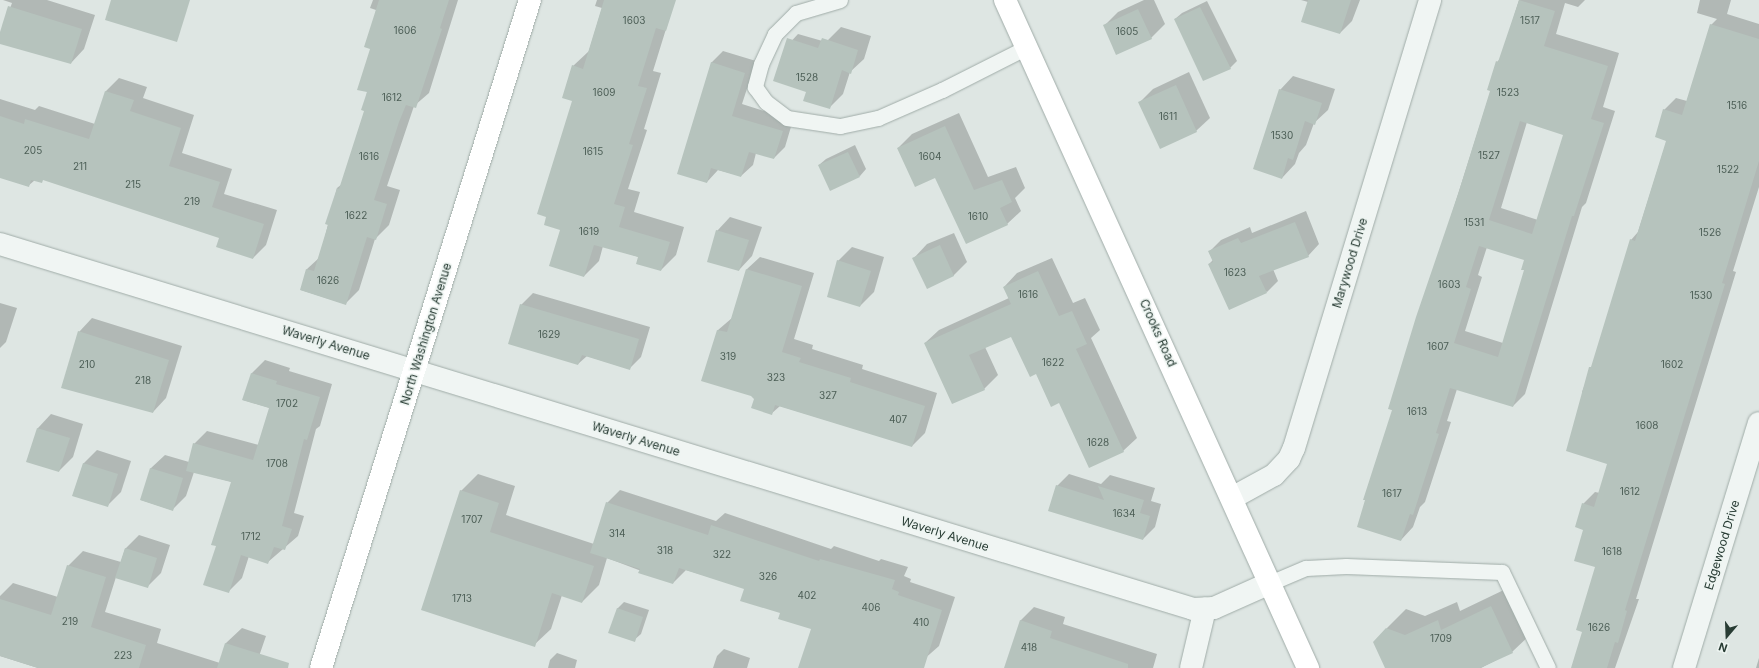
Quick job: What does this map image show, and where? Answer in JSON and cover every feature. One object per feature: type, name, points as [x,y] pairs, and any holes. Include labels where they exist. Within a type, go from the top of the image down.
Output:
[{"type":"main road","name":"North Washington Avenue","points":[[321,668],[530,0]]},
{"type":"main road","name":"Crooks Road","points":[[1005,0],[1308,668]]},
{"type":"street","name":"Marywood Drive","points":[[1232,498],[1274,475],[1289,459],[1294,448],[1430,0]]},
{"type":"street","name":"Waverly Avenue","points":[[0,244],[1193,609],[1205,609],[1235,600],[1270,584]]},
{"type":"street","name":"Edgewood Drive","points":[[1684,668],[1759,422]]},
{"type":"street","points":[[1191,668],[1205,609]]},
{"type":"lane","points":[[840,0],[796,13],[775,34],[761,64],[755,87],[766,102],[787,118],[840,126],[878,118],[942,90],[1026,47]]},
{"type":"lane","points":[[1270,584],[1306,568],[1353,566],[1502,572],[1548,668]]},
{"type":"building","points":[[111,0],[190,0],[177,42],[105,20]]},
{"type":"building","points":[[379,0],[449,0],[440,28],[442,29],[416,108],[406,105],[399,122],[374,200],[387,204],[376,240],[367,237],[346,305],[300,290],[306,269],[314,271],[328,225],[325,224],[337,188],[339,189],[364,111],[361,110],[367,92],[357,90],[370,49],[364,47]]},
{"type":"building","points":[[604,0],[676,0],[666,31],[656,28],[638,86],[647,88],[629,144],[633,145],[614,204],[625,207],[619,227],[670,242],[661,271],[636,264],[638,257],[594,245],[584,277],[549,266],[560,230],[544,225],[546,217],[537,214],[572,101],[562,98],[572,65],[583,69]]},
{"type":"building","points":[[1308,0],[1351,0],[1340,34],[1301,22]]},
{"type":"building","points":[[1519,0],[1555,11],[1544,46],[1608,66],[1591,119],[1604,123],[1574,216],[1572,216],[1513,407],[1450,388],[1436,433],[1439,434],[1413,515],[1410,514],[1401,541],[1357,527],[1365,500],[1363,500],[1392,410],[1388,409],[1416,317],[1459,191],[1490,91],[1487,90],[1496,61],[1498,62]],"holes":[[[1520,121],[1563,135],[1532,234],[1489,220]],[[1479,246],[1524,260],[1521,270],[1524,270],[1498,357],[1454,343],[1471,289],[1466,287]]]},
{"type":"building","points":[[8,6],[82,29],[71,64],[0,44],[0,32]]},
{"type":"building","points":[[1200,7],[1231,69],[1203,81],[1174,19]]},
{"type":"building","points":[[1138,9],[1152,39],[1116,55],[1103,25]]},
{"type":"building","points":[[1710,24],[1759,39],[1759,161],[1722,283],[1725,284],[1625,610],[1627,611],[1618,643],[1615,642],[1607,668],[1571,668],[1582,632],[1576,630],[1595,567],[1574,561],[1583,530],[1575,527],[1582,503],[1594,507],[1607,464],[1566,451],[1589,367],[1591,367],[1630,239],[1635,241],[1666,141],[1655,137],[1663,109],[1682,115]]},
{"type":"building","points":[[787,38],[818,48],[822,38],[858,50],[851,74],[842,70],[830,109],[803,101],[806,92],[773,81]]},
{"type":"building","points":[[711,62],[745,73],[732,116],[783,131],[774,159],[749,152],[741,177],[711,168],[707,183],[677,174]]},
{"type":"building","points":[[1176,85],[1197,132],[1160,149],[1138,102]]},
{"type":"building","points":[[1279,89],[1322,103],[1315,125],[1305,121],[1293,160],[1288,158],[1282,179],[1253,169]]},
{"type":"building","points":[[105,91],[134,100],[130,111],[181,128],[169,166],[220,182],[212,207],[264,224],[253,259],[216,247],[219,238],[43,180],[42,183],[31,180],[29,187],[0,178],[0,116],[24,124],[25,119],[89,139]]},
{"type":"building","points":[[945,126],[974,190],[1002,180],[1012,202],[1000,208],[1008,225],[966,244],[935,178],[915,187],[897,148]]},
{"type":"building","points":[[848,152],[860,177],[830,191],[818,165]]},
{"type":"building","points":[[1295,222],[1309,257],[1259,276],[1267,293],[1229,310],[1208,264],[1213,262],[1208,251],[1238,238],[1241,243]]},
{"type":"building","points":[[716,230],[749,240],[739,271],[707,262]]},
{"type":"building","points":[[940,245],[954,276],[927,289],[912,258]]},
{"type":"building","points":[[837,260],[871,271],[860,307],[827,297]]},
{"type":"building","points":[[746,269],[802,286],[782,352],[801,358],[799,362],[851,378],[850,382],[925,406],[912,447],[775,405],[772,415],[751,408],[754,399],[751,396],[701,381],[717,330],[727,332]]},
{"type":"building","points":[[1038,271],[1059,316],[1072,311],[1087,344],[1076,349],[1124,452],[1089,468],[1059,403],[1051,407],[1036,374],[1030,377],[1011,337],[969,355],[985,390],[952,404],[924,343],[1011,304],[1003,287]]},
{"type":"building","points":[[520,304],[639,339],[630,370],[582,355],[578,365],[508,344]]},
{"type":"building","points":[[78,331],[169,360],[153,413],[61,388]]},
{"type":"building","points":[[251,373],[277,381],[276,384],[320,397],[307,440],[304,439],[282,526],[292,529],[285,550],[274,547],[268,564],[241,555],[229,593],[203,585],[216,546],[211,545],[231,482],[186,471],[193,443],[253,460],[269,408],[242,400]]},
{"type":"building","points":[[37,428],[70,438],[59,472],[26,462]]},
{"type":"building","points":[[83,463],[118,474],[108,507],[72,496]]},
{"type":"building","points":[[150,468],[183,478],[173,511],[140,500]]},
{"type":"building","points":[[1056,485],[1104,500],[1098,486],[1144,500],[1140,513],[1150,516],[1143,540],[1048,511]]},
{"type":"building","points":[[460,490],[499,503],[490,532],[594,566],[582,603],[552,593],[535,647],[421,610]]},
{"type":"building","points":[[606,502],[708,535],[711,525],[819,561],[820,559],[895,580],[892,589],[899,592],[898,595],[942,610],[924,668],[798,668],[811,629],[778,619],[780,613],[740,601],[744,589],[679,568],[673,584],[638,573],[640,569],[590,553]]},
{"type":"building","points":[[125,548],[157,558],[148,588],[115,578]]},
{"type":"building","points":[[67,565],[106,577],[91,627],[146,645],[139,668],[38,668],[0,656],[0,599],[51,615]]},
{"type":"building","points":[[1491,606],[1513,653],[1480,668],[1385,668],[1373,642],[1386,628],[1405,635],[1438,620],[1441,630]]},
{"type":"building","points":[[617,608],[643,617],[635,642],[608,633]]},
{"type":"building","points":[[1020,620],[1052,631],[1050,638],[1128,664],[1128,668],[1004,668]]},
{"type":"building","points":[[225,643],[289,663],[288,668],[217,668]]}]
